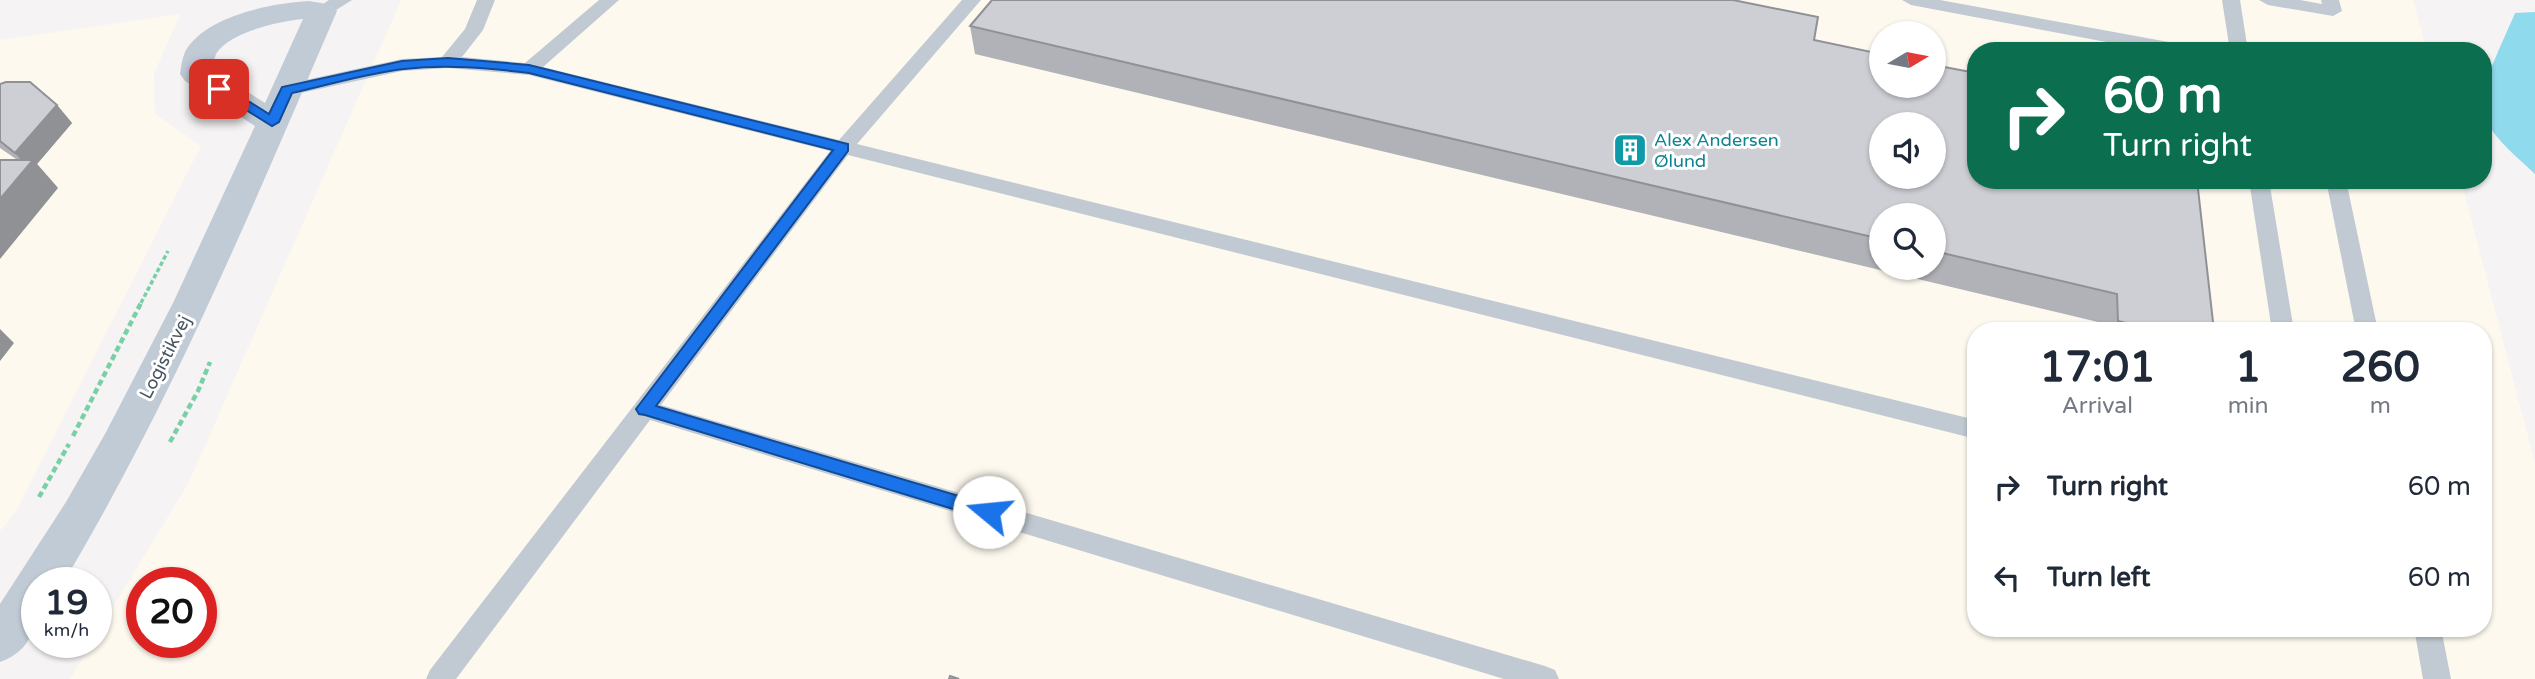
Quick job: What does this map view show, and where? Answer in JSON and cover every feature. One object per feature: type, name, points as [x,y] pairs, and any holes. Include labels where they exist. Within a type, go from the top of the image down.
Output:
[{"type":"street","name":"Logistikvej","points":[[49,567],[75,527],[184,322],[279,106],[333,5]]},
{"type":"street","name":"Logistikvej","points":[[279,106],[196,74],[201,52],[228,29],[273,14],[333,5]]},
{"type":"street","name":"Logistikvej","points":[[0,642],[21,610]]},
{"type":"lane","points":[[448,62],[474,30],[486,0]]},
{"type":"lane","points":[[529,69],[610,0]]},
{"type":"lane","points":[[440,679],[843,148],[972,0]]},
{"type":"lane","points":[[1911,0],[2137,42]]},
{"type":"lane","points":[[2231,0],[2238,42]]},
{"type":"lane","points":[[2268,0],[2333,11],[2330,0]]},
{"type":"lane","points":[[279,106],[402,65],[448,62],[529,69],[1967,428]]},
{"type":"lane","points":[[2260,189],[2282,322]]},
{"type":"lane","points":[[2338,189],[2365,322]]},
{"type":"lane","points":[[645,409],[1545,679]]},
{"type":"lane","points":[[2429,637],[2437,679]]},
{"type":"path","points":[[34,508],[90,406],[171,246]]},
{"type":"shaded area","points":[[401,0],[2413,0],[2425,42],[1967,42],[1967,189],[2463,189],[2535,463],[2535,679],[70,679],[82,658],[112,658],[112,609],[126,586],[126,658],[217,658],[217,567],[137,567],[189,482]]},
{"type":"shaded area","points":[[180,14],[154,74],[155,114],[201,146],[16,511],[0,531],[0,40]]},
{"type":"water","points":[[2535,12],[2535,174],[2492,130],[2492,68],[2515,13]]},
{"type":"building","name":"Alex Andersen Ølund","points":[[992,0],[1733,0],[1818,17],[1814,40],[1869,51],[1869,98],[1946,98],[1946,67],[1967,71],[1967,189],[2198,189],[2213,322],[2118,321],[2117,294],[1946,254],[1946,203],[1869,203],[1869,236],[970,26]]},
{"type":"building","points":[[30,82],[57,105],[15,153],[0,141],[0,84]]},
{"type":"building","points":[[0,160],[33,160],[0,199]]},
{"type":"place","name":"Alex Andersen Ølund","points":[[1630,150]]},
{"type":"route","points":[[219,89],[272,122],[287,90],[402,65],[448,62],[497,65],[529,69],[843,148],[645,409],[989,512]]}]
